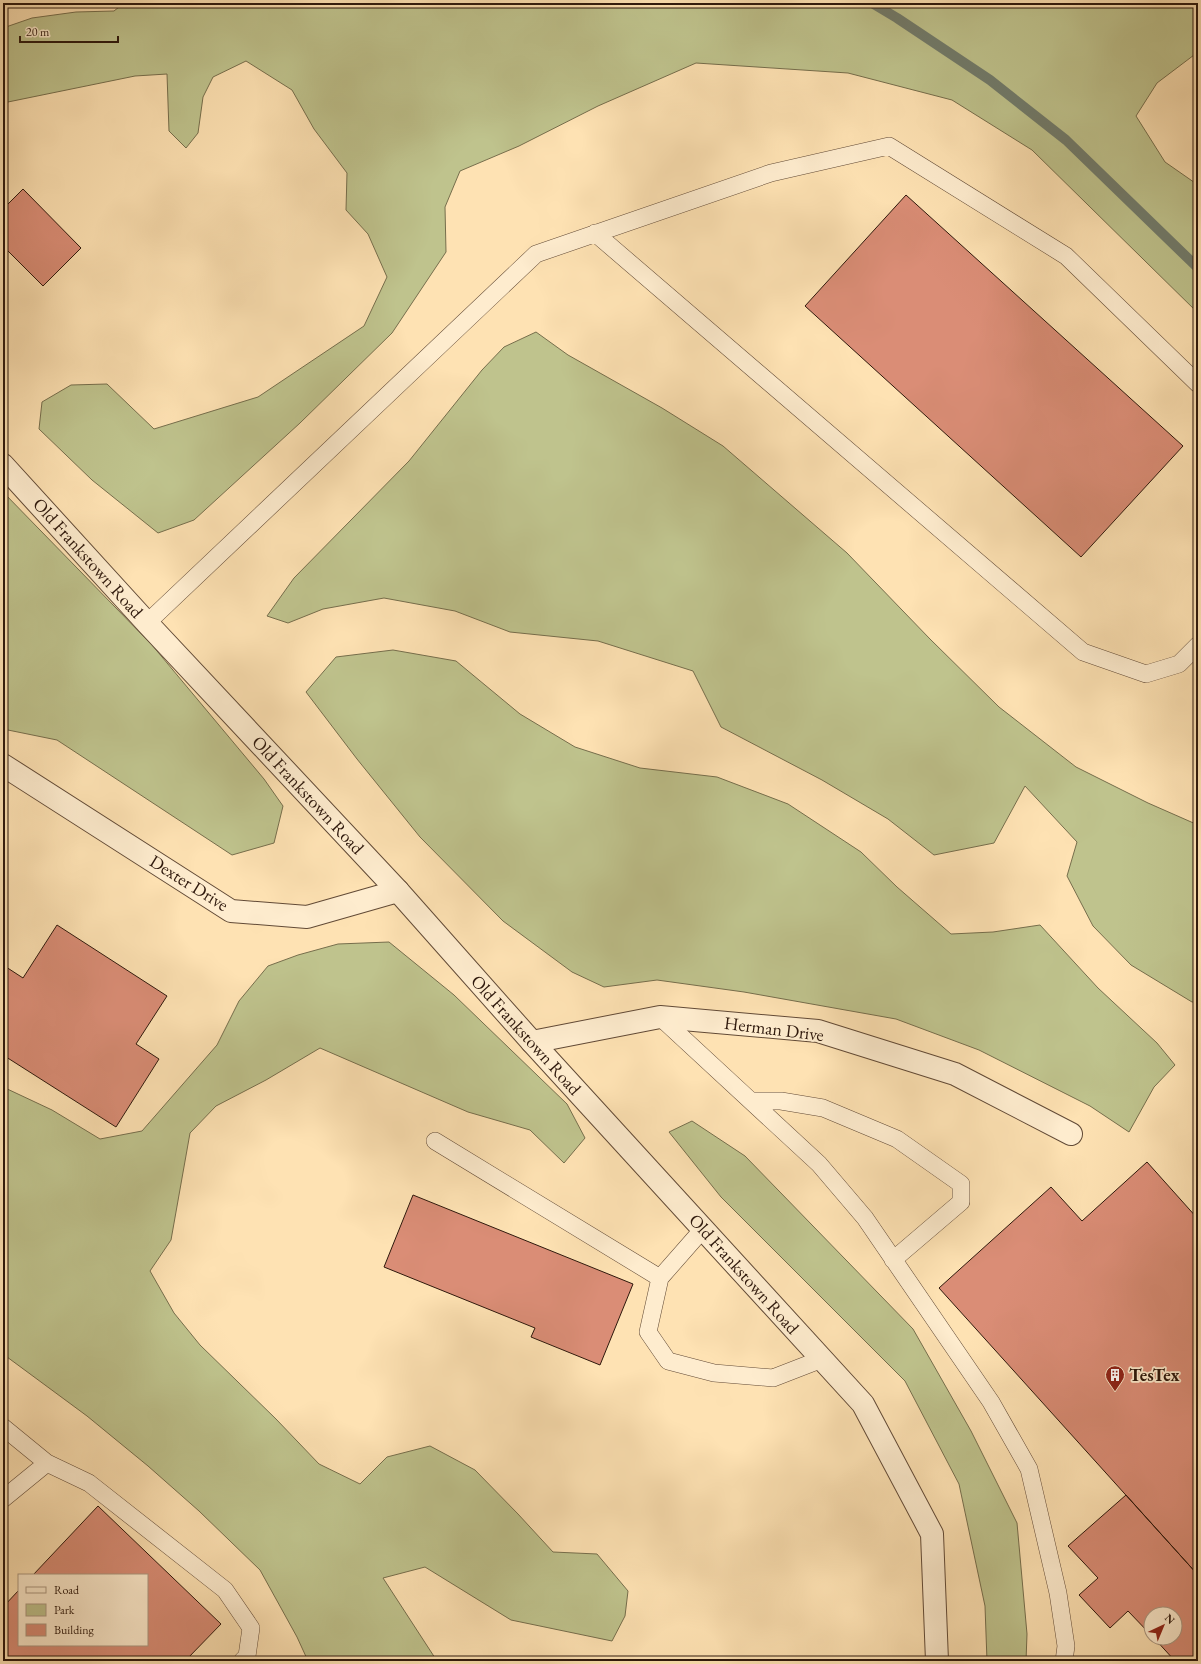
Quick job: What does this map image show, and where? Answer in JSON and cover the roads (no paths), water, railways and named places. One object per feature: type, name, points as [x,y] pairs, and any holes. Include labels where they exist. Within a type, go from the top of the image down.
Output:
[{"type":"street","name":"Old Frankstown Road","points":[[3,465],[147,623],[398,891],[532,1042],[863,1404],[932,1534],[938,1661]]},
{"type":"street","name":"Dexter Drive","points":[[3,765],[231,911],[307,917],[398,891]]},
{"type":"street","name":"Herman Drive","points":[[532,1042],[660,1017],[818,1031],[955,1074],[1070,1134]]},
{"type":"lane","points":[[147,623],[536,254],[771,173],[889,146],[1066,256],[1198,384]]},
{"type":"lane","points":[[595,233],[1084,652],[1146,674],[1179,664],[1198,645]]},
{"type":"lane","points":[[660,1017],[819,1164],[865,1218],[991,1402],[1029,1469],[1058,1593],[1066,1646],[1064,1661]]},
{"type":"lane","points":[[752,1101],[781,1102],[823,1108],[897,1139],[961,1184],[961,1202],[893,1260]]},
{"type":"lane","points":[[435,1140],[660,1278]]},
{"type":"lane","points":[[703,1229],[660,1278],[648,1332],[668,1360],[714,1373],[773,1378],[822,1359]]},
{"type":"lane","points":[[3,1427],[46,1463],[89,1483],[225,1590],[251,1628],[247,1656],[242,1661]]},
{"type":"lane","points":[[3,1499],[46,1463]]},
{"type":"waterway","points":[[872,3],[990,80],[1066,140],[1198,268]]},
{"type":"place","name":"TesTex","points":[[1115,1392]]}]
